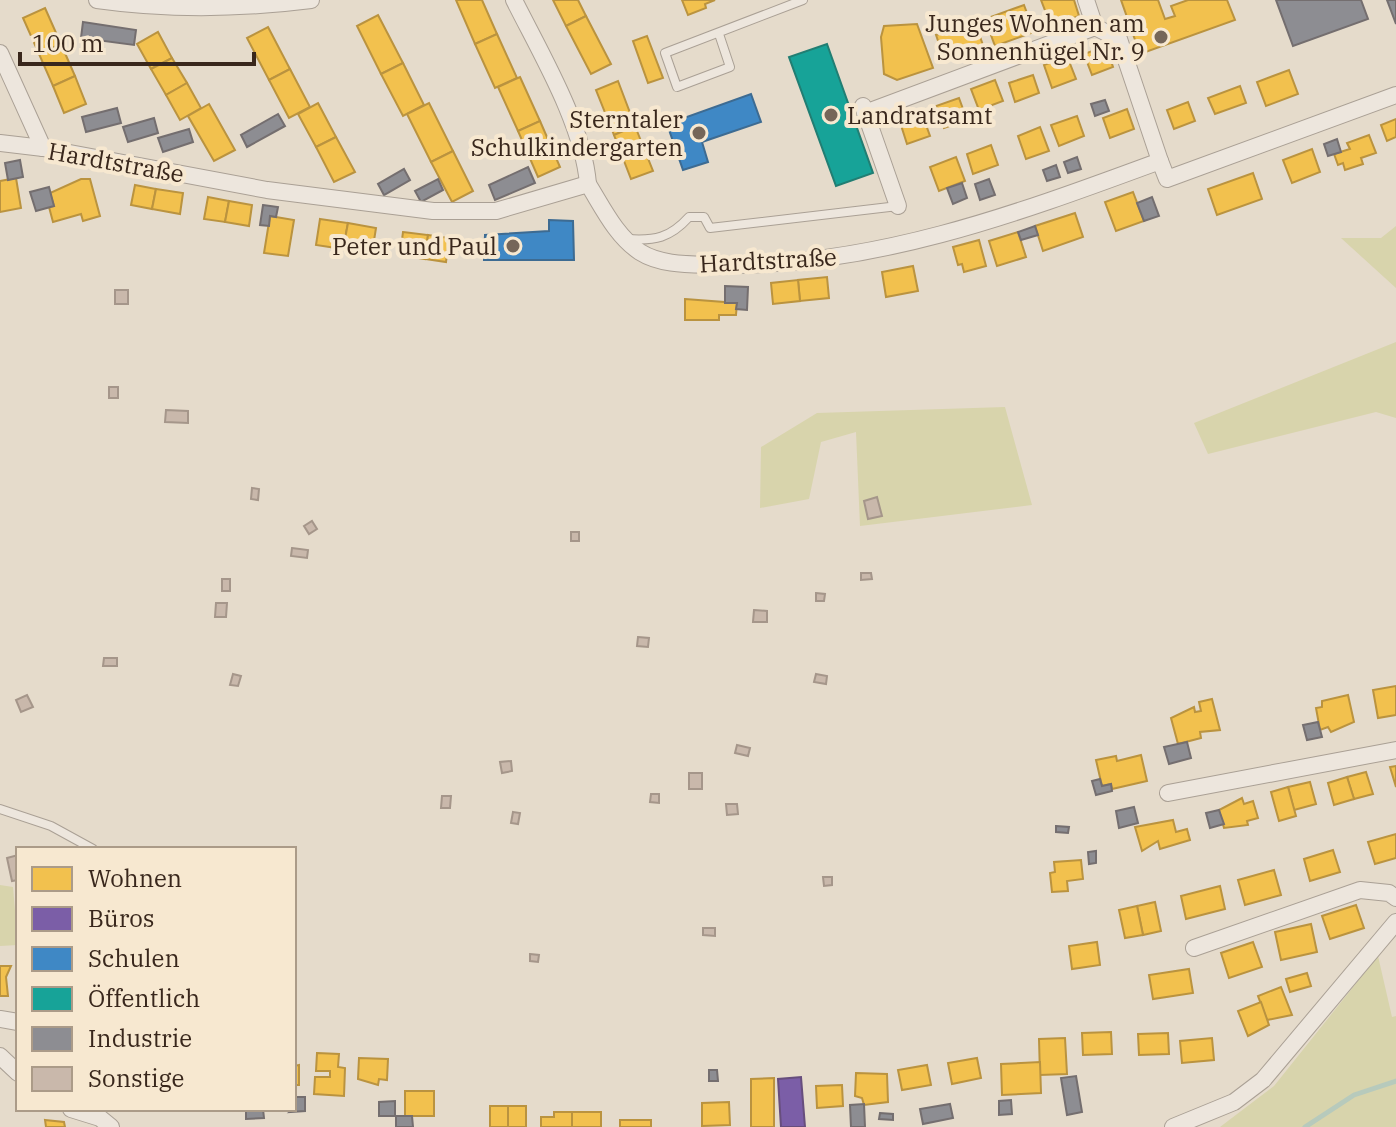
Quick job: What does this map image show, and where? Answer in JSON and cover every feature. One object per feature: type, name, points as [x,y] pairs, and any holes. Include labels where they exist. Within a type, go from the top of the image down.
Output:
[{"type":"street","points":[[97,0],[152,7],[267,6],[311,0]]},
{"type":"street","points":[[514,0],[553,76],[587,164],[588,184]]},
{"type":"street","points":[[1086,0],[1095,27],[1119,39],[1167,179],[1396,95]]},
{"type":"street","points":[[898,206],[864,109],[1095,27]]},
{"type":"street","points":[[0,53],[43,148]]},
{"type":"street","name":"Hardtstraße","points":[[0,143],[43,148],[267,190],[433,211],[496,211],[588,184],[626,239],[652,257],[680,264],[749,265],[857,255],[935,239],[1034,208],[1160,161]]},
{"type":"street","points":[[1168,793],[1396,750]]},
{"type":"street","points":[[1194,948],[1360,890],[1389,893],[1396,898]]},
{"type":"street","points":[[1173,1127],[1234,1102],[1263,1080],[1396,922]]},
{"type":"street","points":[[0,1056],[16,1071]]},
{"type":"street","points":[[77,1111],[100,1118],[111,1127]]},
{"type":"lane","points":[[719,34],[730,67],[677,87],[665,53],[803,0]]},
{"type":"lane","points":[[626,239],[655,241],[676,231],[689,217],[704,217],[710,228],[898,206]]},
{"type":"lane","points":[[0,809],[51,826],[89,847]]},
{"type":"shaded area","points":[[1396,226],[1396,288],[1341,238],[1381,238]]},
{"type":"shaded area","points":[[1396,342],[1396,418],[1376,412],[1208,454],[1194,423]]},
{"type":"shaded area","points":[[1005,407],[1032,505],[860,526],[856,432],[821,442],[809,499],[760,508],[761,447],[817,413]]},
{"type":"shaded area","points":[[0,885],[13,887],[16,945],[0,946]]},
{"type":"shaded area","points":[[1378,956],[1392,1017],[1396,1016],[1396,1127],[1220,1127],[1274,1086]]},
{"type":"building: Wohnen","points":[[456,0],[482,0],[497,34],[475,44]]},
{"type":"building: Wohnen","points":[[553,0],[578,0],[586,16],[566,26]]},
{"type":"building: Wohnen","points":[[682,0],[715,0],[705,4],[706,8],[688,15]]},
{"type":"building: Wohnen","points":[[1041,0],[1074,0],[1079,16],[1051,26]]},
{"type":"building: Wohnen","name":"Junges Wohnen am Sonnenhügel Nr. 9","points":[[1121,0],[1158,0],[1165,19],[1175,16],[1171,6],[1188,0],[1227,0],[1235,20],[1140,54]]},
{"type":"building: Wohnen","points":[[1024,5],[1034,32],[995,46],[985,19]]},
{"type":"building: Wohnen","points":[[45,8],[61,44],[39,54],[23,18]]},
{"type":"building: Wohnen","points":[[378,15],[403,63],[381,74],[357,26]]},
{"type":"building: Wohnen","points":[[586,16],[611,64],[591,74],[566,26]]},
{"type":"building: Wohnen","points":[[975,22],[984,48],[945,61],[936,35]]},
{"type":"building: Wohnen","points":[[917,24],[933,68],[897,80],[884,74],[881,37],[884,26]]},
{"type":"building: Wohnen","points":[[268,27],[290,69],[269,80],[247,38]]},
{"type":"building: Wohnen","points":[[158,32],[172,58],[151,69],[137,44]]},
{"type":"building: Wohnen","points":[[497,34],[517,78],[495,88],[475,44]]},
{"type":"building: Wohnen","points":[[647,36],[663,78],[648,83],[633,41]]},
{"type":"building: Wohnen","points":[[61,44],[75,76],[53,86],[39,54]]},
{"type":"building: Wohnen","points":[[1106,46],[1113,67],[1092,75],[1084,54]]},
{"type":"building: Wohnen","points":[[1067,56],[1076,79],[1052,88],[1044,65]]},
{"type":"building: Wohnen","points":[[172,58],[187,83],[166,95],[151,69]]},
{"type":"building: Wohnen","points":[[403,63],[424,105],[403,116],[381,74]]},
{"type":"building: Wohnen","points":[[290,69],[310,107],[289,118],[269,80]]},
{"type":"building: Wohnen","points":[[1289,70],[1298,94],[1266,106],[1257,82]]},
{"type":"building: Wohnen","points":[[1033,75],[1039,93],[1015,102],[1009,83]]},
{"type":"building: Wohnen","points":[[75,76],[86,104],[64,113],[53,86]]},
{"type":"building: Wohnen","points":[[520,77],[540,121],[518,131],[498,87]]},
{"type":"building: Wohnen","points":[[995,80],[1003,101],[979,110],[971,89]]},
{"type":"building: Wohnen","points":[[618,81],[635,126],[614,135],[596,90]]},
{"type":"building: Wohnen","points":[[187,83],[201,108],[180,120],[166,95]]},
{"type":"building: Wohnen","points":[[1240,86],[1246,103],[1215,114],[1208,98]]},
{"type":"building: Wohnen","points":[[959,98],[967,120],[944,128],[936,106]]},
{"type":"building: Wohnen","points":[[1188,102],[1195,121],[1174,129],[1167,110]]},
{"type":"building: Wohnen","points":[[318,103],[336,137],[316,147],[298,114]]},
{"type":"building: Wohnen","points":[[429,103],[453,151],[431,162],[407,114]]},
{"type":"building: Wohnen","points":[[209,104],[235,150],[214,161],[188,116]]},
{"type":"building: Wohnen","points":[[1127,109],[1134,129],[1110,138],[1103,118]]},
{"type":"building: Wohnen","points":[[922,114],[930,136],[907,144],[900,122]]},
{"type":"building: Wohnen","points":[[1077,116],[1084,136],[1059,146],[1051,125]]},
{"type":"building: Wohnen","points":[[1396,119],[1396,137],[1387,141],[1381,125]]},
{"type":"building: Wohnen","points":[[540,121],[560,167],[538,177],[518,131]]},
{"type":"building: Wohnen","points":[[635,126],[653,171],[631,179],[614,135]]},
{"type":"building: Wohnen","points":[[1040,127],[1049,151],[1026,159],[1018,136]]},
{"type":"building: Wohnen","points":[[1369,135],[1376,153],[1361,158],[1363,164],[1345,170],[1343,163],[1338,165],[1334,154],[1350,149],[1347,143]]},
{"type":"building: Wohnen","points":[[336,137],[355,172],[334,182],[316,147]]},
{"type":"building: Wohnen","points":[[991,145],[998,165],[973,174],[967,154]]},
{"type":"building: Wohnen","points":[[1312,149],[1320,172],[1292,183],[1283,160]]},
{"type":"building: Wohnen","points":[[453,151],[473,191],[452,202],[431,162]]},
{"type":"building: Wohnen","points":[[956,157],[965,181],[939,191],[930,167]]},
{"type":"building: Wohnen","points":[[1253,173],[1262,199],[1217,215],[1208,189]]},
{"type":"building: Wohnen","points":[[16,178],[21,208],[0,212],[0,181]]},
{"type":"building: Wohnen","points":[[81,179],[90,179],[100,216],[83,221],[81,214],[53,222],[49,207],[54,206],[50,193]]},
{"type":"building: Wohnen","points":[[135,185],[156,189],[152,209],[131,205]]},
{"type":"building: Wohnen","points":[[156,189],[183,193],[180,214],[152,209]]},
{"type":"building: Wohnen","points":[[1133,192],[1144,221],[1116,231],[1105,202]]},
{"type":"building: Wohnen","points":[[208,197],[229,201],[225,222],[204,219]]},
{"type":"building: Wohnen","points":[[229,201],[252,205],[249,226],[225,222]]},
{"type":"building: Wohnen","points":[[1075,213],[1083,237],[1043,251],[1035,226]]},
{"type":"building: Wohnen","points":[[270,216],[294,220],[288,256],[264,253]]},
{"type":"building: Wohnen","points":[[320,219],[348,223],[343,249],[316,245]]},
{"type":"building: Wohnen","points":[[348,223],[376,228],[372,253],[343,249]]},
{"type":"building: Wohnen","points":[[403,232],[428,235],[425,259],[400,255]]},
{"type":"building: Wohnen","points":[[1018,232],[1026,257],[997,266],[989,241]]},
{"type":"building: Wohnen","points":[[428,235],[449,238],[446,262],[425,259]]},
{"type":"building: Wohnen","points":[[979,240],[986,266],[964,272],[962,264],[958,265],[953,247]]},
{"type":"building: Wohnen","points":[[913,266],[918,291],[886,297],[882,272]]},
{"type":"building: Wohnen","points":[[827,277],[829,298],[800,301],[798,280]]},
{"type":"building: Wohnen","points":[[798,280],[800,301],[773,304],[771,283]]},
{"type":"building: Wohnen","points":[[685,299],[737,303],[736,315],[719,315],[719,320],[685,320]]},
{"type":"building: Wohnen","points":[[1396,686],[1396,715],[1378,718],[1373,690]]},
{"type":"building: Wohnen","points":[[1348,695],[1354,722],[1331,732],[1328,727],[1320,730],[1316,708],[1322,707],[1322,701]]},
{"type":"building: Wohnen","points":[[1212,699],[1220,730],[1200,732],[1201,738],[1178,744],[1171,718],[1194,707],[1195,712],[1201,711],[1199,702]]},
{"type":"building: Wohnen","points":[[1141,755],[1147,781],[1112,789],[1111,784],[1102,786],[1096,760],[1116,756],[1117,761]]},
{"type":"building: Wohnen","points":[[1396,766],[1396,787],[1390,767]]},
{"type":"building: Wohnen","points":[[1366,772],[1373,794],[1354,799],[1347,777]]},
{"type":"building: Wohnen","points":[[1347,777],[1354,799],[1334,805],[1328,783]]},
{"type":"building: Wohnen","points":[[1310,782],[1316,804],[1294,810],[1288,787]]},
{"type":"building: Wohnen","points":[[1288,787],[1296,816],[1279,821],[1271,792]]},
{"type":"building: Wohnen","points":[[1242,798],[1244,804],[1253,801],[1258,818],[1247,821],[1248,825],[1224,828],[1219,810]]},
{"type":"building: Wohnen","points":[[1173,820],[1176,832],[1187,829],[1190,840],[1160,849],[1158,841],[1142,851],[1135,827]]},
{"type":"building: Wohnen","points":[[1396,834],[1396,858],[1375,864],[1368,842]]},
{"type":"building: Wohnen","points":[[1333,850],[1340,872],[1310,881],[1304,859]]},
{"type":"building: Wohnen","points":[[1081,860],[1083,879],[1067,881],[1068,891],[1052,892],[1050,873],[1055,872],[1054,862]]},
{"type":"building: Wohnen","points":[[1274,870],[1281,895],[1245,905],[1238,880]]},
{"type":"building: Wohnen","points":[[1220,886],[1225,909],[1186,919],[1181,896]]},
{"type":"building: Wohnen","points":[[1155,902],[1161,931],[1143,935],[1137,906]]},
{"type":"building: Wohnen","points":[[1356,905],[1364,928],[1330,939],[1322,916]]},
{"type":"building: Wohnen","points":[[1137,906],[1143,935],[1125,938],[1119,910]]},
{"type":"building: Wohnen","points":[[1311,924],[1317,952],[1281,960],[1275,932]]},
{"type":"building: Wohnen","points":[[1097,942],[1100,965],[1072,969],[1069,946]]},
{"type":"building: Wohnen","points":[[1253,942],[1262,967],[1229,978],[1221,953]]},
{"type":"building: Wohnen","points":[[0,966],[11,966],[6,977],[8,996],[0,996]]},
{"type":"building: Wohnen","points":[[1189,969],[1193,993],[1153,999],[1149,975]]},
{"type":"building: Wohnen","points":[[1307,973],[1311,986],[1290,992],[1286,979]]},
{"type":"building: Wohnen","points":[[1281,987],[1292,1015],[1267,1020],[1258,996]]},
{"type":"building: Wohnen","points":[[1261,1002],[1269,1025],[1248,1036],[1238,1011]]},
{"type":"building: Wohnen","points":[[1111,1032],[1112,1054],[1083,1055],[1082,1033]]},
{"type":"building: Wohnen","points":[[1168,1033],[1169,1054],[1139,1055],[1138,1034]]},
{"type":"building: Wohnen","points":[[1065,1038],[1067,1074],[1040,1075],[1039,1039]]},
{"type":"building: Wohnen","points":[[1212,1038],[1214,1060],[1182,1063],[1180,1041]]},
{"type":"building: Wohnen","points":[[317,1053],[339,1054],[338,1067],[345,1068],[344,1096],[314,1094],[315,1077],[330,1077],[330,1071],[316,1071]]},
{"type":"building: Wohnen","points":[[359,1058],[388,1059],[387,1080],[379,1079],[378,1085],[358,1079]]},
{"type":"building: Wohnen","points":[[977,1058],[981,1078],[952,1084],[948,1063]]},
{"type":"building: Wohnen","points":[[1040,1062],[1041,1093],[1002,1095],[1001,1064]]},
{"type":"building: Wohnen","points":[[299,1065],[299,1085],[296,1085],[296,1066]]},
{"type":"building: Wohnen","points":[[927,1065],[931,1085],[902,1090],[898,1070]]},
{"type":"building: Wohnen","points":[[856,1073],[887,1074],[888,1102],[864,1105],[862,1098],[855,1096]]},
{"type":"building: Wohnen","points":[[774,1078],[774,1127],[751,1127],[751,1079]]},
{"type":"building: Wohnen","points":[[842,1085],[843,1106],[817,1108],[816,1086]]},
{"type":"building: Wohnen","points":[[405,1091],[434,1091],[434,1116],[405,1116]]},
{"type":"building: Wohnen","points":[[729,1102],[730,1125],[702,1126],[702,1103]]},
{"type":"building: Wohnen","points":[[490,1106],[508,1106],[508,1127],[490,1127]]},
{"type":"building: Wohnen","points":[[508,1106],[526,1106],[526,1127],[508,1127]]},
{"type":"building: Wohnen","points":[[554,1112],[572,1112],[572,1127],[541,1127],[541,1117],[554,1117]]},
{"type":"building: Wohnen","points":[[572,1112],[601,1112],[601,1127],[572,1127]]},
{"type":"building: Wohnen","points":[[45,1120],[64,1122],[65,1127],[46,1127]]},
{"type":"building: Wohnen","points":[[620,1120],[651,1120],[651,1127],[620,1127]]},
{"type":"building: Büros","points":[[801,1077],[805,1127],[781,1127],[778,1079]]},
{"type":"building: Schulen","name":"Sterntaler Schulkindergarten","points":[[751,94],[761,122],[702,142],[708,162],[683,170],[667,124]]},
{"type":"building: Schulen","points":[[549,220],[573,221],[574,260],[484,260],[485,235],[549,231]]},
{"type":"building: Öffentlich","name":"Landratsamt","points":[[827,44],[873,173],[836,186],[789,57]]},
{"type":"building: Industrie","points":[[1276,0],[1361,0],[1368,19],[1293,46]]},
{"type":"building: Industrie","points":[[1387,0],[1396,0],[1396,24]]},
{"type":"building: Industrie","points":[[83,22],[136,30],[134,45],[81,38]]},
{"type":"building: Industrie","points":[[1105,100],[1109,111],[1095,116],[1091,104]]},
{"type":"building: Industrie","points":[[117,108],[121,123],[86,132],[82,117]]},
{"type":"building: Industrie","points":[[278,114],[285,126],[247,147],[241,135]]},
{"type":"building: Industrie","points":[[154,118],[158,133],[128,142],[123,127]]},
{"type":"building: Industrie","points":[[189,129],[193,142],[163,152],[158,138]]},
{"type":"building: Industrie","points":[[1337,139],[1341,152],[1328,156],[1324,144]]},
{"type":"building: Industrie","points":[[1077,157],[1081,169],[1068,173],[1064,162]]},
{"type":"building: Industrie","points":[[20,160],[23,177],[8,180],[5,163]]},
{"type":"building: Industrie","points":[[1056,165],[1060,177],[1047,181],[1043,170]]},
{"type":"building: Industrie","points":[[528,167],[535,183],[495,200],[489,185]]},
{"type":"building: Industrie","points":[[404,169],[410,180],[384,195],[378,184]]},
{"type":"building: Industrie","points":[[438,179],[443,190],[421,202],[415,191]]},
{"type":"building: Industrie","points":[[989,179],[995,195],[980,200],[975,184]]},
{"type":"building: Industrie","points":[[962,183],[967,198],[953,204],[947,188]]},
{"type":"building: Industrie","points":[[49,187],[54,206],[36,211],[30,192]]},
{"type":"building: Industrie","points":[[1152,197],[1159,216],[1144,221],[1137,203]]},
{"type":"building: Industrie","points":[[263,205],[278,207],[276,217],[270,216],[269,226],[260,225]]},
{"type":"building: Industrie","points":[[1035,226],[1038,235],[1021,240],[1018,232]]},
{"type":"building: Industrie","points":[[725,286],[748,287],[747,310],[736,309],[737,303],[725,303]]},
{"type":"building: Industrie","points":[[1318,722],[1322,737],[1307,740],[1303,725]]},
{"type":"building: Industrie","points":[[1187,742],[1191,758],[1169,764],[1164,747]]},
{"type":"building: Industrie","points":[[1100,779],[1102,786],[1111,784],[1112,791],[1096,795],[1092,781]]},
{"type":"building: Industrie","points":[[1134,807],[1138,823],[1119,828],[1116,811]]},
{"type":"building: Industrie","points":[[1219,810],[1224,824],[1210,828],[1206,813]]},
{"type":"building: Industrie","points":[[1056,826],[1069,827],[1068,833],[1056,832]]},
{"type":"building: Industrie","points":[[1096,851],[1096,863],[1089,864],[1088,852]]},
{"type":"building: Industrie","points":[[709,1070],[717,1070],[718,1081],[709,1081]]},
{"type":"building: Industrie","points":[[1076,1076],[1082,1112],[1067,1115],[1061,1078]]},
{"type":"building: Industrie","points":[[296,1097],[305,1097],[305,1111],[290,1112],[296,1111]]},
{"type":"building: Industrie","points":[[1011,1100],[1012,1114],[999,1115],[999,1101]]},
{"type":"building: Industrie","points":[[395,1101],[395,1116],[379,1116],[379,1102]]},
{"type":"building: Industrie","points":[[864,1104],[865,1127],[851,1127],[850,1105]]},
{"type":"building: Industrie","points":[[950,1104],[953,1118],[923,1124],[920,1109]]},
{"type":"building: Industrie","points":[[246,1111],[263,1111],[264,1118],[246,1119]]},
{"type":"building: Industrie","points":[[880,1113],[893,1114],[893,1120],[879,1119]]},
{"type":"building: Industrie","points":[[396,1116],[412,1116],[413,1127],[396,1127]]},
{"type":"building: Sonstige","points":[[115,290],[128,290],[128,304],[115,304]]},
{"type":"building: Sonstige","points":[[109,387],[118,387],[118,398],[109,398]]},
{"type":"building: Sonstige","points":[[166,410],[188,411],[188,423],[165,422]]},
{"type":"building: Sonstige","points":[[252,488],[259,489],[258,500],[251,499]]},
{"type":"building: Sonstige","points":[[877,497],[882,516],[868,519],[864,501]]},
{"type":"building: Sonstige","points":[[312,521],[317,529],[309,534],[304,526]]},
{"type":"building: Sonstige","points":[[571,532],[579,532],[579,541],[571,541]]},
{"type":"building: Sonstige","points":[[292,548],[308,550],[307,558],[291,556]]},
{"type":"building: Sonstige","points":[[861,573],[871,573],[872,579],[861,580]]},
{"type":"building: Sonstige","points":[[222,579],[230,579],[230,591],[222,591]]},
{"type":"building: Sonstige","points":[[816,593],[825,594],[824,601],[816,601]]},
{"type":"building: Sonstige","points":[[216,603],[227,603],[226,617],[215,617]]},
{"type":"building: Sonstige","points":[[754,610],[767,611],[767,622],[753,622]]},
{"type":"building: Sonstige","points":[[638,637],[649,638],[648,647],[637,646]]},
{"type":"building: Sonstige","points":[[104,658],[117,658],[117,666],[103,666]]},
{"type":"building: Sonstige","points":[[233,674],[241,676],[238,686],[230,685]]},
{"type":"building: Sonstige","points":[[816,674],[827,676],[826,684],[814,682]]},
{"type":"building: Sonstige","points":[[27,695],[33,707],[21,712],[16,700]]},
{"type":"building: Sonstige","points":[[737,745],[750,748],[748,756],[735,753]]},
{"type":"building: Sonstige","points":[[511,761],[512,771],[502,773],[500,762]]},
{"type":"building: Sonstige","points":[[689,773],[702,773],[702,789],[689,789]]},
{"type":"building: Sonstige","points":[[651,794],[659,794],[659,803],[650,802]]},
{"type":"building: Sonstige","points":[[442,796],[451,796],[450,808],[441,808]]},
{"type":"building: Sonstige","points":[[726,804],[737,804],[738,814],[727,815]]},
{"type":"building: Sonstige","points":[[513,812],[520,813],[518,824],[511,823]]},
{"type":"building: Sonstige","points":[[16,856],[16,880],[12,881],[7,858]]},
{"type":"building: Sonstige","points":[[823,877],[832,877],[832,885],[824,886]]},
{"type":"building: Sonstige","points":[[703,928],[715,928],[715,936],[703,935]]},
{"type":"building: Sonstige","points":[[530,954],[539,955],[538,962],[530,961]]},
{"type":"waterway","points":[[1305,1127],[1354,1095],[1396,1081]]},
{"type":"place","name":"Junges Wohnen am Sonnenhügel Nr. 9","points":[[1161,37]]},
{"type":"place","name":"Landratsamt","points":[[831,115]]},
{"type":"place","name":"Sterntaler Schulkindergarten","points":[[699,133]]},
{"type":"place","name":"Peter und Paul","points":[[513,246]]}]
